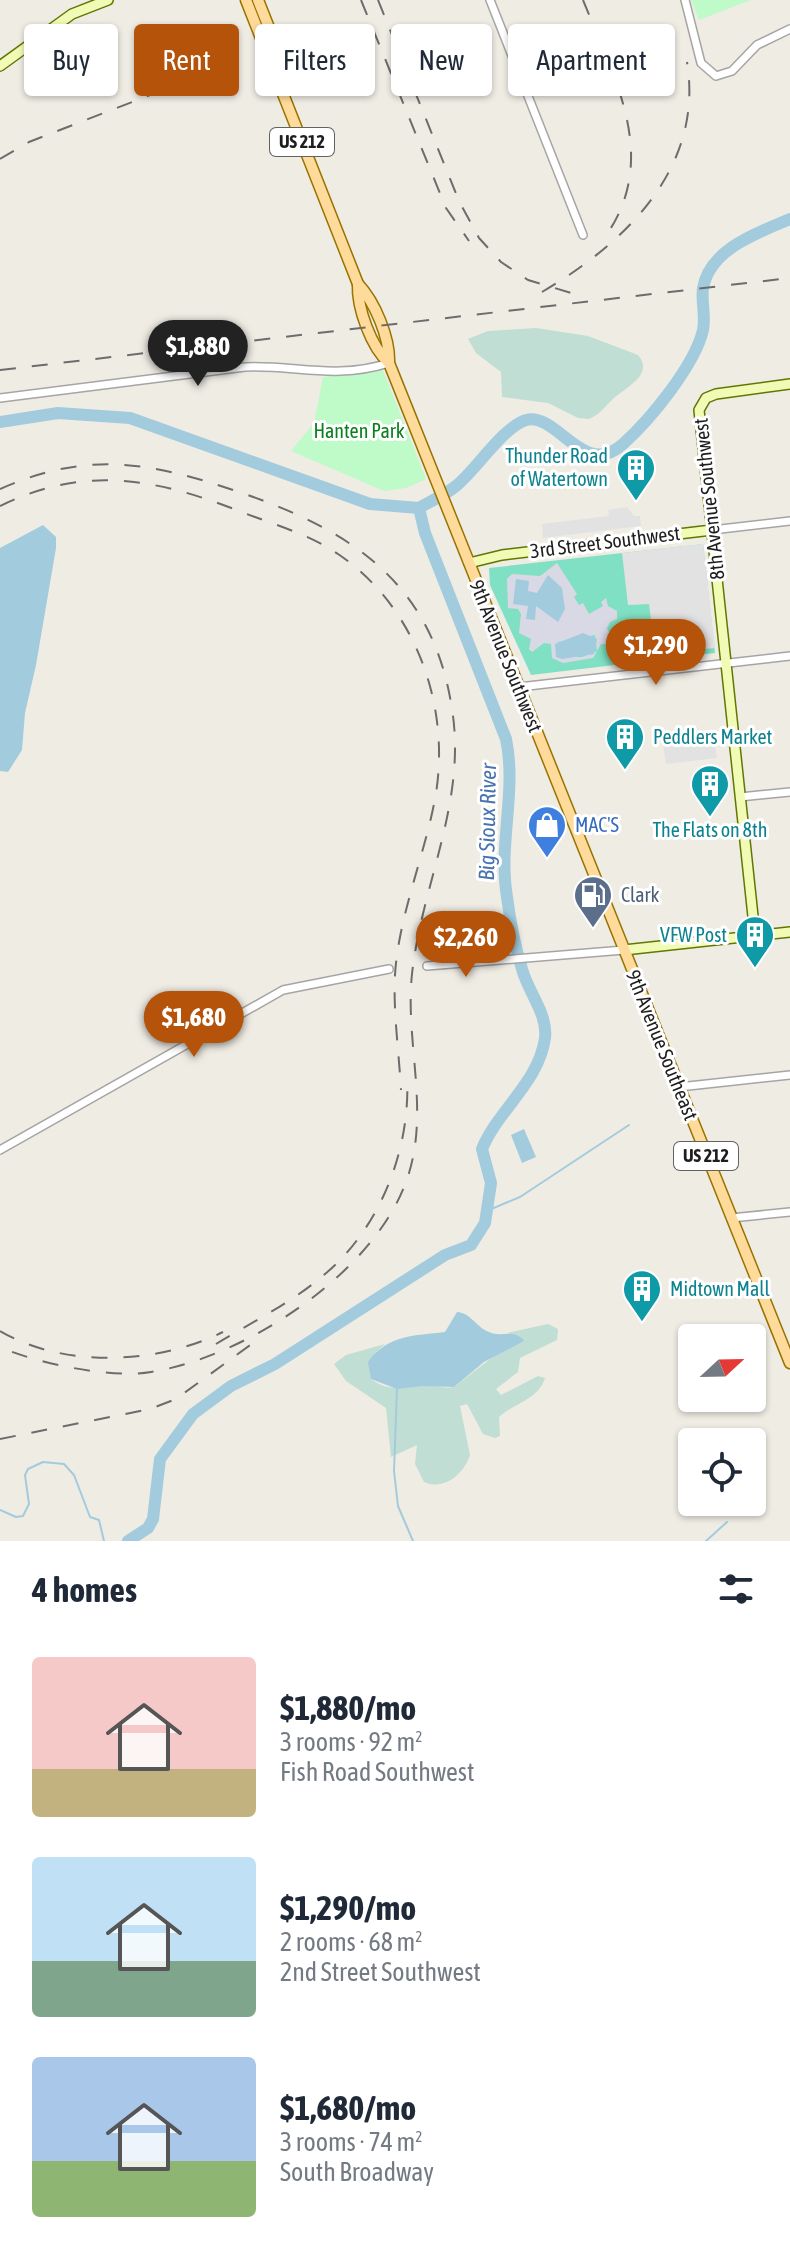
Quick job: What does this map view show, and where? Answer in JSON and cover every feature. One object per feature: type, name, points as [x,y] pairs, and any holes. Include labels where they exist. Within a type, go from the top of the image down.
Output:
[{"type":"main road","name":"9th Avenue Southwest","points":[[246,0],[255,24]]},
{"type":"main road","points":[[258,0],[267,24]]},
{"type":"main road","name":"9th Avenue Southwest","points":[[284,96],[358,284],[357,298],[380,355],[389,363],[624,950]]},
{"type":"main road","name":"9th Avenue Southeast","points":[[624,950],[731,1218],[787,1346],[790,1363]]},
{"type":"street","points":[[0,66],[72,14],[108,0]]},
{"type":"street","points":[[490,0],[583,235]]},
{"type":"street","points":[[685,0],[701,63],[710,74],[727,74],[757,45],[790,29]]},
{"type":"street","points":[[0,398],[245,367],[270,366],[318,373],[356,371],[389,363]]},
{"type":"street","name":"8th Avenue Southwest","points":[[755,935],[699,414],[706,398],[720,393],[790,384]]},
{"type":"street","name":"3rd Street Southwest","points":[[469,563],[502,555],[790,521]]},
{"type":"street","points":[[519,687],[790,656]]},
{"type":"street","points":[[740,797],[790,792]]},
{"type":"street","points":[[427,966],[624,950],[790,932]]},
{"type":"street","points":[[0,1150],[283,990],[389,969]]},
{"type":"street","points":[[679,1087],[790,1075]]},
{"type":"street","points":[[731,1218],[790,1212]]},
{"type":"shaded area","points":[[536,328],[588,336],[638,355],[643,368],[641,374],[589,419],[578,418],[548,403],[502,397],[501,372],[476,353],[468,339],[488,331]]},
{"type":"shaded area","points":[[627,507],[634,516],[640,516],[641,526],[543,538],[542,524],[609,516],[608,510]]},
{"type":"shaded area","points":[[43,525],[56,537],[56,548],[25,713],[22,750],[8,772],[0,771],[0,548]]},
{"type":"shaded area","points":[[703,544],[715,648],[655,654],[649,604],[628,605],[622,553]]},
{"type":"shaded area","points":[[557,563],[577,594],[574,597],[579,605],[583,603],[589,614],[603,606],[601,602],[606,598],[608,606],[617,611],[617,619],[610,622],[607,628],[615,648],[607,649],[605,644],[601,644],[597,651],[593,658],[563,663],[552,658],[551,644],[544,643],[532,652],[529,649],[531,639],[519,633],[521,614],[518,609],[508,608],[507,579],[512,574],[540,576]],"holes":[[[595,635],[597,651],[582,657],[556,657],[558,642]]]},
{"type":"shaded area","points":[[548,575],[562,588],[565,609],[558,622],[536,606],[535,620],[526,619],[528,606],[513,604],[516,579],[529,581],[528,591],[537,593]]},
{"type":"shaded area","points":[[583,633],[597,639],[594,654],[562,659],[556,657],[555,644]]},
{"type":"shaded area","points":[[714,738],[717,758],[666,764],[663,744]]},
{"type":"shaded area","points":[[524,1129],[536,1157],[522,1163],[511,1135]]},
{"type":"shaded area","points":[[457,1312],[489,1332],[516,1335],[524,1341],[484,1362],[454,1387],[397,1389],[371,1379],[368,1362],[384,1346],[403,1338],[445,1332]]},
{"type":"shaded area","points":[[548,1324],[558,1329],[557,1340],[520,1358],[518,1372],[496,1389],[501,1395],[538,1376],[545,1378],[542,1385],[532,1396],[499,1417],[500,1436],[495,1438],[483,1434],[467,1404],[460,1406],[470,1455],[458,1474],[439,1484],[424,1482],[415,1464],[417,1445],[391,1457],[386,1408],[346,1381],[334,1364],[346,1355],[385,1344],[375,1353],[371,1379],[378,1384],[392,1387],[454,1387],[520,1336],[507,1333]]},
{"type":"green space","points":[[691,0],[751,0],[699,20]]},
{"type":"green space","name":"Hanten Park","points":[[383,370],[426,479],[406,488],[384,491],[291,451],[314,423],[323,377]]},
{"type":"green space","points":[[703,544],[715,653],[531,675],[490,585],[489,568]]},
{"type":"waterway","name":"Big Sioux River","points":[[419,508],[456,486],[508,431],[526,420],[538,420],[549,425],[583,450],[595,454],[609,453],[623,444],[658,407],[691,359],[703,330],[703,288],[707,274],[715,263],[737,244],[790,219]]},
{"type":"waterway","points":[[0,422],[58,413],[130,418],[370,504],[419,508]]},
{"type":"waterway","name":"Big Sioux River","points":[[128,1541],[148,1528],[153,1519],[160,1459],[193,1414],[231,1386],[275,1364],[445,1255],[471,1245],[485,1223],[491,1183],[482,1149],[527,1082],[541,1054],[545,1038],[544,1020],[522,969],[507,897],[505,857],[510,778],[506,739],[425,533],[419,508]]},
{"type":"waterway","points":[[489,1210],[520,1197],[629,1125]]},
{"type":"waterway","points":[[397,1389],[394,1471],[398,1506],[413,1541]]},
{"type":"waterway","points":[[0,1510],[16,1517],[23,1516],[29,1504],[25,1475],[28,1469],[43,1462],[64,1464],[74,1475],[90,1517],[99,1520],[104,1541]]},
{"type":"waterway","points":[[706,1541],[727,1522]]},
{"type":"railway","points":[[361,0],[446,208],[469,241]]},
{"type":"railway","points":[[378,0],[459,201],[479,238],[501,262],[528,280],[581,296]]},
{"type":"railway","points":[[583,0],[618,88],[627,118],[631,148],[630,178],[621,207],[605,237]]},
{"type":"railway","points":[[542,292],[603,250],[653,198],[671,168],[683,135],[689,100],[687,62]]},
{"type":"railway","points":[[0,159],[29,142],[148,96]]},
{"type":"railway","points":[[0,370],[790,278]]},
{"type":"railway","points":[[0,489],[62,469],[91,465],[148,468],[177,473],[239,492],[317,524],[351,544],[406,595],[426,627],[442,665],[452,709],[455,743],[449,810],[417,940],[412,974],[411,1024],[417,1099],[415,1148],[409,1173],[394,1209],[370,1243],[340,1275],[305,1303],[267,1328],[228,1348],[188,1363],[151,1372],[116,1373],[53,1364],[0,1347]]},
{"type":"railway","points":[[0,506],[31,493],[90,481],[149,484],[178,491],[290,530],[327,547],[366,576],[389,603],[409,633],[423,665],[433,699],[439,769],[434,804],[397,954],[395,1003],[401,1090]]},
{"type":"railway","points":[[216,1344],[313,1284],[345,1255],[362,1233],[377,1210],[398,1158],[404,1131],[407,1076]]},
{"type":"railway","points":[[0,1331],[53,1352],[112,1358],[170,1351],[223,1332]]},
{"type":"railway","points":[[0,1439],[150,1409],[176,1399],[253,1343]]},
{"type":"place","name":"Thunder Road of Watertown","points":[[636,502]]},
{"type":"place","name":"Peddlers Market","points":[[625,771]]},
{"type":"place","name":"The Flats on 8th","points":[[710,818]]},
{"type":"place","name":"MAC'S","points":[[547,859]]},
{"type":"place","name":"Clark","points":[[593,929]]},
{"type":"place","name":"VFW Post","points":[[755,969]]},
{"type":"place","name":"Midtown Mall","points":[[642,1323]]}]
